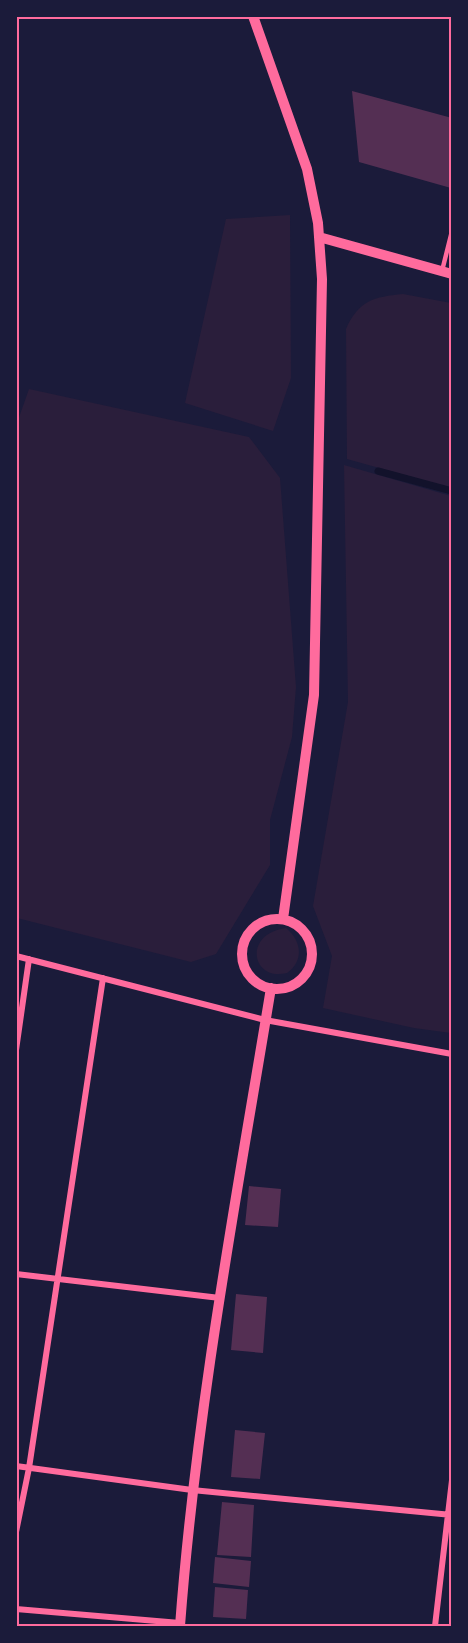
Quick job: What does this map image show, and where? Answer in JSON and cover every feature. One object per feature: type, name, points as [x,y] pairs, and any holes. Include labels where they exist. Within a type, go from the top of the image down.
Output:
[{"type":"street","points":[[253,16],[307,169],[319,237],[322,279],[314,695],[283,919]]},
{"type":"street","points":[[319,237],[447,272]]},
{"type":"street","points":[[271,919],[283,919],[294,922],[309,938],[312,960],[302,979],[282,988],[271,988],[260,984],[245,966],[243,954],[245,942],[250,931],[260,923],[271,919]]},
{"type":"street","points":[[16,956],[265,1020],[452,1054]]},
{"type":"street","points":[[16,1050],[29,959]]},
{"type":"street","points":[[16,1532],[29,1468],[103,978]]},
{"type":"street","points":[[16,1609],[180,1625],[192,1490],[237,1180],[271,988]]},
{"type":"street","points":[[16,1274],[220,1298]]},
{"type":"street","points":[[16,1466],[192,1490],[450,1515]]},
{"type":"street","points":[[435,1626],[450,1515],[452,1480]]},
{"type":"lane","points":[[447,272],[452,231]]},
{"type":"shaded area","points":[[290,215],[291,378],[273,431],[185,403],[226,219]]},
{"type":"shaded area","points":[[403,294],[451,303],[451,488],[347,459],[346,329],[356,312],[368,302]]},
{"type":"shaded area","points":[[29,389],[249,437],[280,478],[296,687],[292,737],[270,820],[270,865],[216,954],[191,962],[17,918],[16,426]]},
{"type":"shaded area","points":[[344,465],[451,496],[451,1033],[414,1028],[323,1008],[332,956],[313,906],[348,702]]},
{"type":"shaded area","points":[[286,928],[298,945],[296,963],[287,973],[275,974],[266,971],[257,956],[258,947],[263,939],[272,932]]},
{"type":"building","points":[[352,91],[452,118],[451,188],[359,162]]},
{"type":"building","points":[[249,1186],[281,1189],[278,1227],[245,1225]]},
{"type":"building","points":[[236,1294],[267,1297],[263,1353],[231,1350]]},
{"type":"building","points":[[235,1430],[265,1433],[260,1479],[231,1477]]},
{"type":"building","points":[[222,1502],[254,1505],[251,1557],[217,1555]]},
{"type":"building","points":[[215,1557],[251,1561],[249,1587],[213,1583]]},
{"type":"building","points":[[215,1587],[248,1590],[246,1619],[213,1617]]},
{"type":"waterway","points":[[378,471],[452,491]]}]
